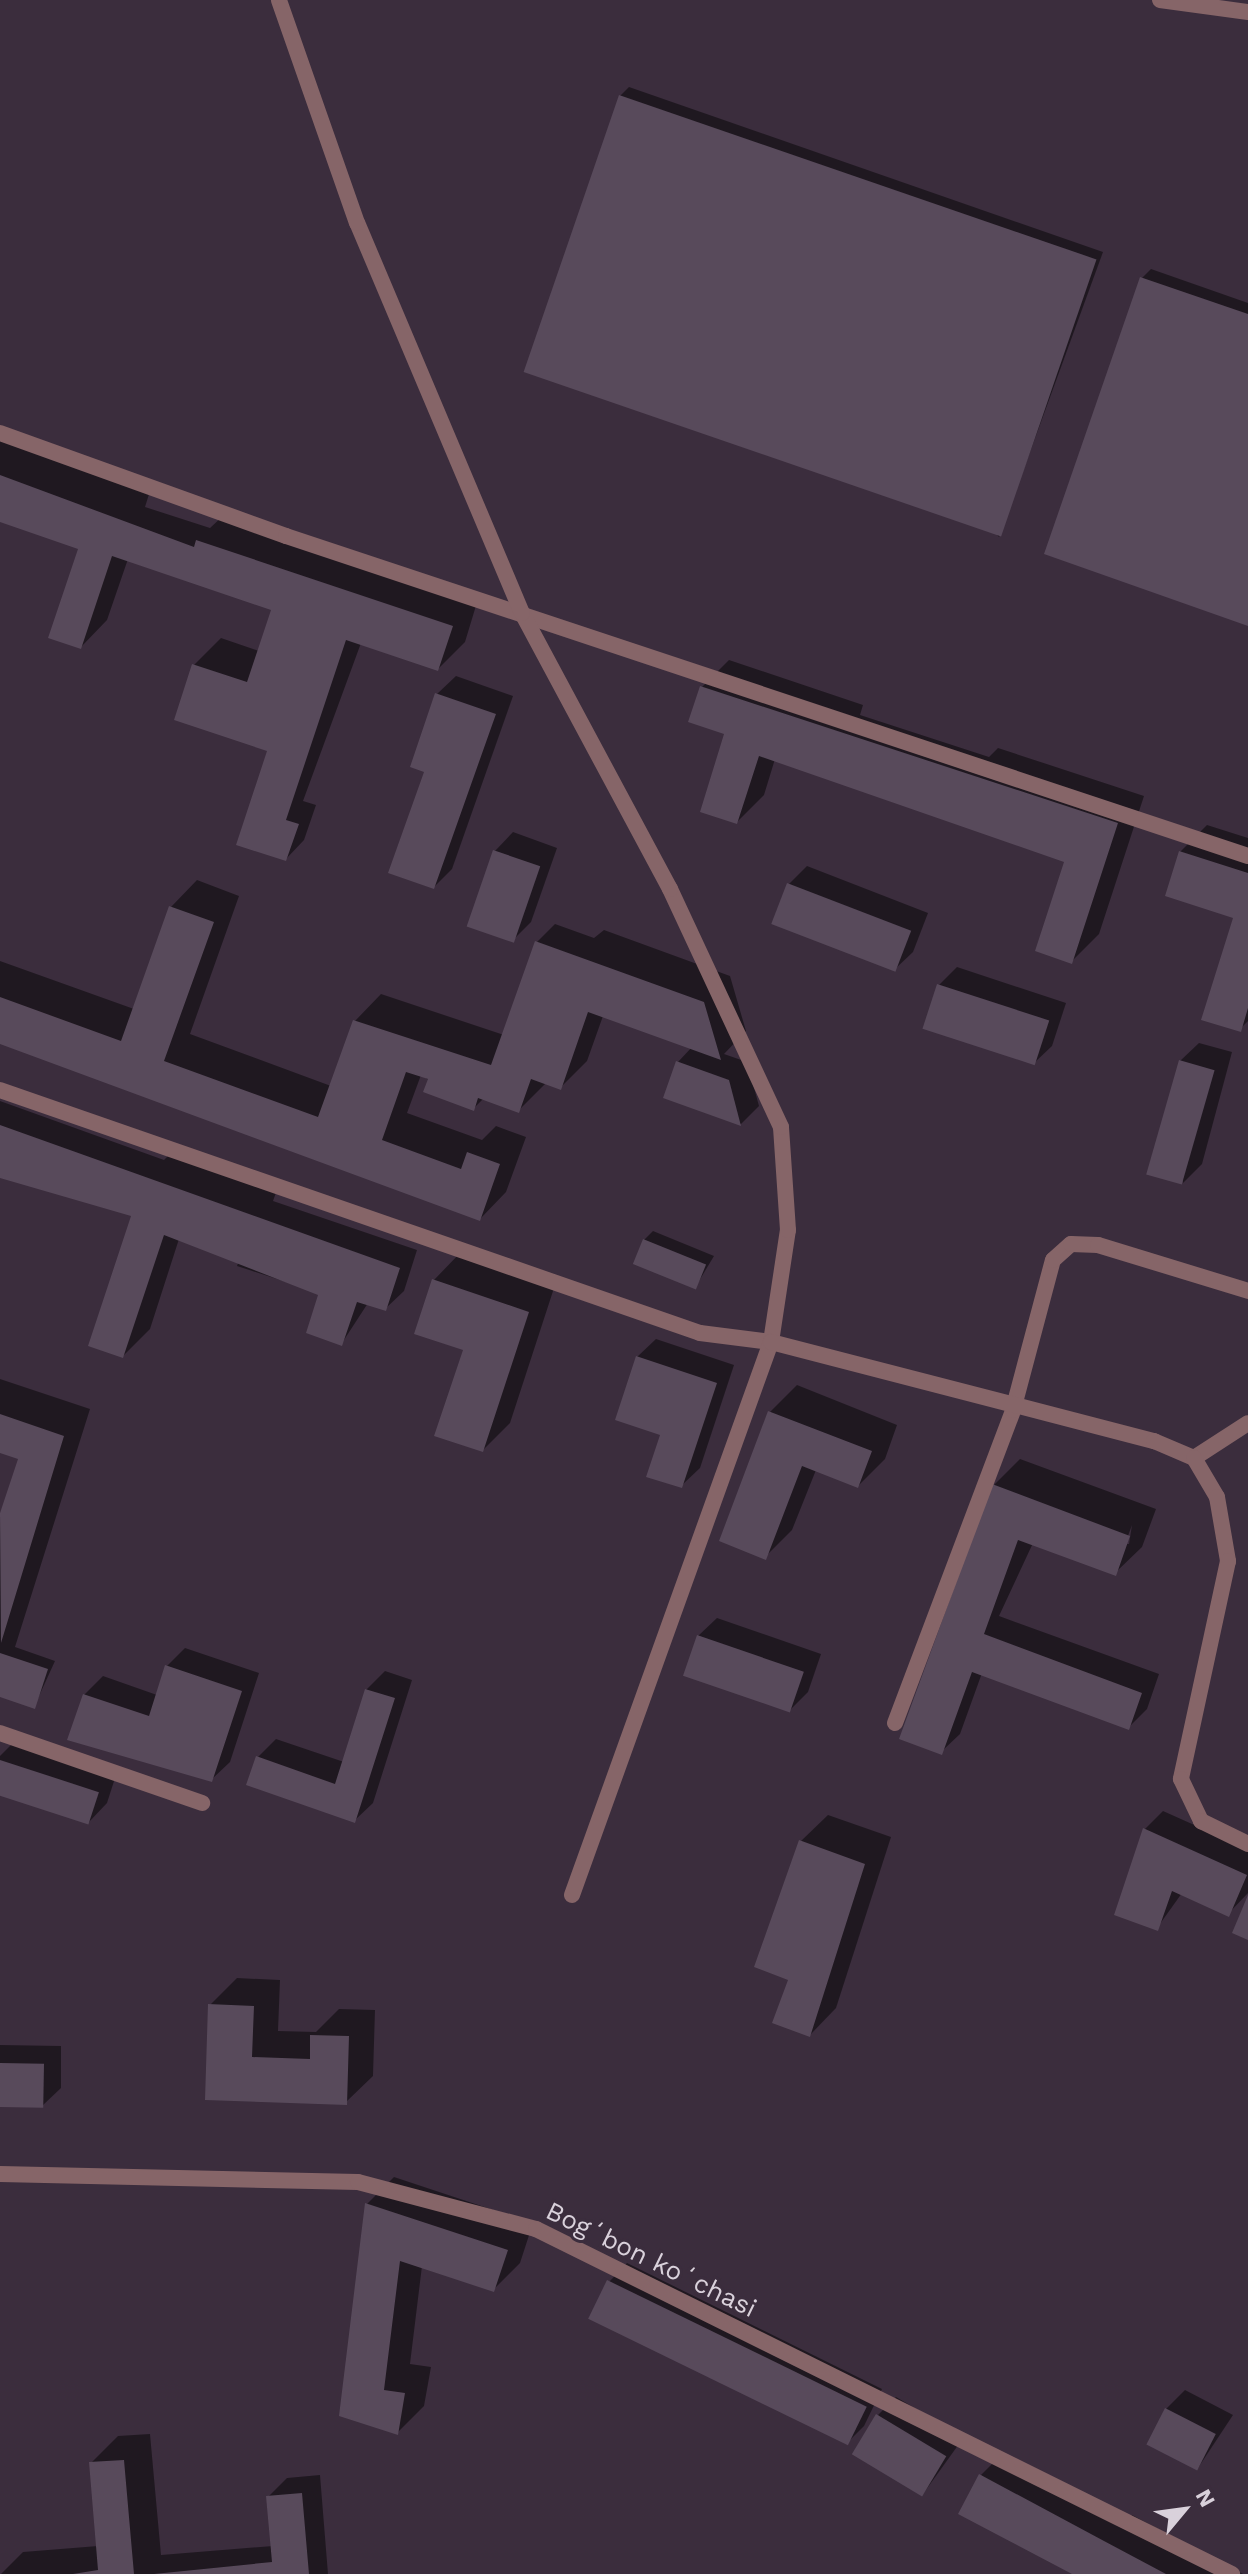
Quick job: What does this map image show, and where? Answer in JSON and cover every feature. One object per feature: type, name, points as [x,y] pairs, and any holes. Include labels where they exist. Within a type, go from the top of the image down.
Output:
[{"type":"street","points":[[279,0],[357,223],[522,613],[670,889],[781,1127],[788,1230],[771,1342],[572,1895]]},
{"type":"street","points":[[1160,0],[1248,12]]},
{"type":"street","points":[[0,433],[522,613],[1248,856]]},
{"type":"street","points":[[0,1090],[700,1333],[771,1342],[1013,1410],[1154,1441],[1194,1458],[1217,1497],[1228,1561],[1181,1779],[1201,1821],[1248,1844]]},
{"type":"street","points":[[895,1723],[1013,1410],[1053,1260],[1071,1244],[1098,1245],[1248,1291]]},
{"type":"street","points":[[1194,1458],[1248,1423]]},
{"type":"street","points":[[0,1733],[202,1803]]},
{"type":"street","name":"Bogʻbon koʻchasi","points":[[0,2174],[358,2182],[536,2229],[1232,2574]]},
{"type":"building","points":[[619,95],[1096,259],[1001,536],[524,372]]},
{"type":"building","points":[[1140,277],[1248,314],[1248,626],[1044,554]]},
{"type":"building","points":[[0,475],[194,547],[196,540],[453,626],[438,671],[346,640],[286,820],[299,824],[286,861],[236,845],[267,751],[174,720],[192,664],[247,682],[271,610],[112,556],[81,649],[48,638],[78,549],[0,522]]},
{"type":"building","points":[[700,686],[1118,823],[1072,964],[1035,951],[1064,862],[759,756],[737,824],[700,812],[724,734],[688,722]]},
{"type":"building","points":[[435,693],[496,714],[434,889],[388,873],[424,772],[410,767]]},
{"type":"building","points":[[493,850],[540,866],[514,943],[467,927]]},
{"type":"building","points":[[1179,851],[1248,873],[1248,1008],[1241,1032],[1201,1020],[1233,918],[1165,896]]},
{"type":"building","points":[[787,883],[911,931],[895,972],[771,924]]},
{"type":"building","points":[[169,906],[214,922],[164,1061],[318,1117],[353,1020],[491,1065],[535,941],[704,1002],[721,1060],[588,1012],[561,1090],[531,1079],[519,1113],[478,1098],[474,1111],[423,1092],[428,1079],[406,1072],[382,1140],[461,1169],[467,1152],[500,1164],[480,1221],[0,1044],[0,997],[121,1041]]},
{"type":"building","points":[[937,984],[1049,1020],[1035,1065],[922,1029]]},
{"type":"building","points":[[1179,1060],[1215,1070],[1182,1185],[1146,1174]]},
{"type":"building","points":[[676,1061],[729,1080],[741,1126],[663,1098]]},
{"type":"building","points":[[0,1125],[400,1268],[386,1311],[357,1302],[342,1346],[306,1333],[318,1295],[164,1235],[123,1358],[88,1346],[131,1216],[0,1178]]},
{"type":"building","points":[[643,1239],[706,1264],[696,1290],[633,1264]]},
{"type":"building","points":[[432,1279],[529,1312],[483,1452],[434,1436],[463,1350],[414,1334]]},
{"type":"building","points":[[636,1356],[717,1383],[682,1488],[646,1477],[660,1435],[615,1420]]},
{"type":"building","points":[[768,1411],[872,1451],[858,1488],[802,1466],[766,1560],[719,1541]]},
{"type":"building","points":[[0,1414],[64,1436],[1,1643],[0,1513],[18,1459],[0,1453]]},
{"type":"building","points":[[992,1484],[1130,1536],[1116,1576],[1018,1540],[984,1634],[1142,1693],[1129,1730],[972,1672],[942,1755],[899,1739]]},
{"type":"building","points":[[697,1635],[804,1672],[790,1712],[683,1676]]},
{"type":"building","points":[[0,1653],[48,1669],[35,1709],[0,1697]]},
{"type":"building","points":[[165,1665],[242,1691],[212,1782],[67,1740],[83,1694],[149,1716]]},
{"type":"building","points":[[365,1689],[395,1698],[355,1823],[246,1785],[256,1756],[335,1784]]},
{"type":"building","points":[[0,1760],[99,1792],[88,1824],[0,1796]]},
{"type":"building","points":[[1143,1828],[1247,1875],[1229,1917],[1172,1891],[1158,1931],[1114,1915]]},
{"type":"building","points":[[799,1840],[865,1864],[810,2037],[772,2023],[788,1980],[754,1967]]},
{"type":"building","points":[[1248,1895],[1248,1940],[1232,1933]]},
{"type":"building","points":[[208,2004],[254,2006],[252,2057],[310,2059],[310,2035],[349,2036],[347,2105],[205,2100]]},
{"type":"building","points":[[0,2063],[44,2064],[43,2108],[0,2107]]},
{"type":"building","points":[[365,2203],[508,2250],[494,2292],[400,2261],[384,2390],[405,2393],[398,2435],[339,2416]]},
{"type":"building","points":[[607,2280],[867,2407],[848,2445],[588,2319]]},
{"type":"building","points":[[1165,2408],[1216,2434],[1197,2470],[1146,2445]]},
{"type":"building","points":[[876,2414],[946,2456],[922,2497],[852,2454]]},
{"type":"building","points":[[124,2460],[134,2574],[73,2574],[98,2570],[89,2462]]},
{"type":"building","points":[[979,2474],[1166,2574],[1072,2574],[958,2514]]},
{"type":"building","points":[[302,2493],[309,2574],[154,2574],[272,2562],[266,2496]]}]
